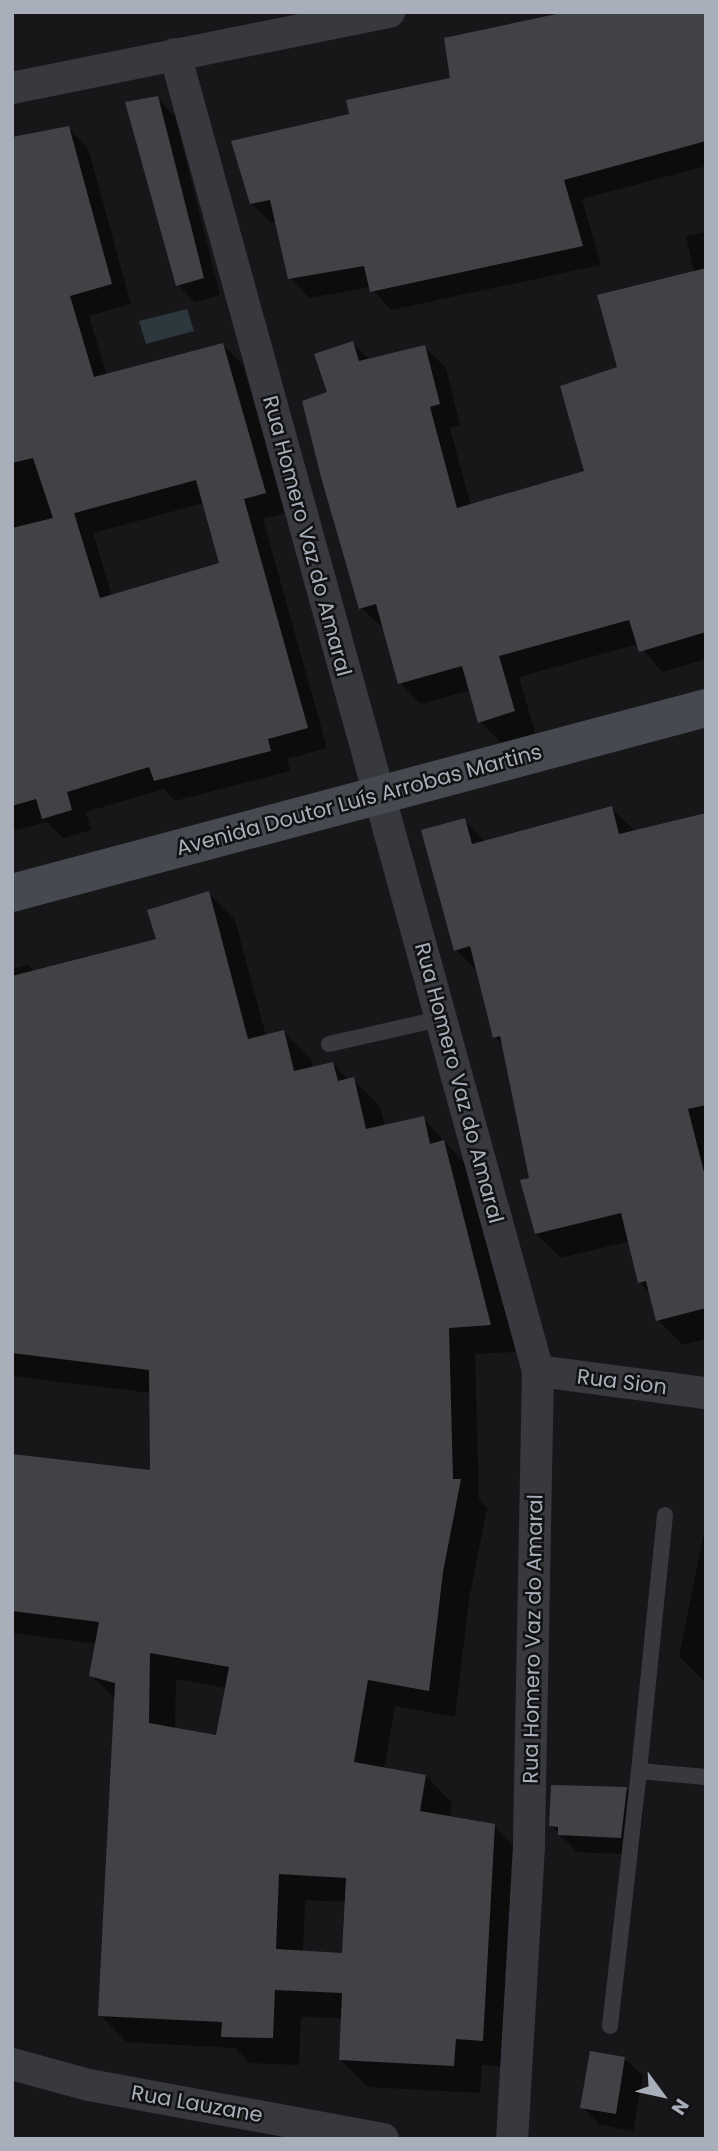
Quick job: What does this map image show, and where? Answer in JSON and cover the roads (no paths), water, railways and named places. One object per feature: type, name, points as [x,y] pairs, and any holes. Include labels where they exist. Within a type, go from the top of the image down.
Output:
[{"type":"street","points":[[12,88],[389,12]]},
{"type":"street","name":"Rua Homero Vaz do Amaral","points":[[175,54],[377,794],[443,1018],[538,1371],[529,1846],[512,2139]]},
{"type":"street","name":"Avenida Doutor Luís Arrobas Martins","points":[[12,892],[706,708]]},
{"type":"street","name":"Rua Sion","points":[[538,1371],[706,1393]]},
{"type":"street","name":"Rua Lauzane","points":[[12,2064],[89,2085],[383,2139]]},
{"type":"lane","points":[[329,1044],[443,1018]]},
{"type":"lane","points":[[610,2026],[665,1515]]},
{"type":"lane","points":[[639,1771],[706,1777]]}]
